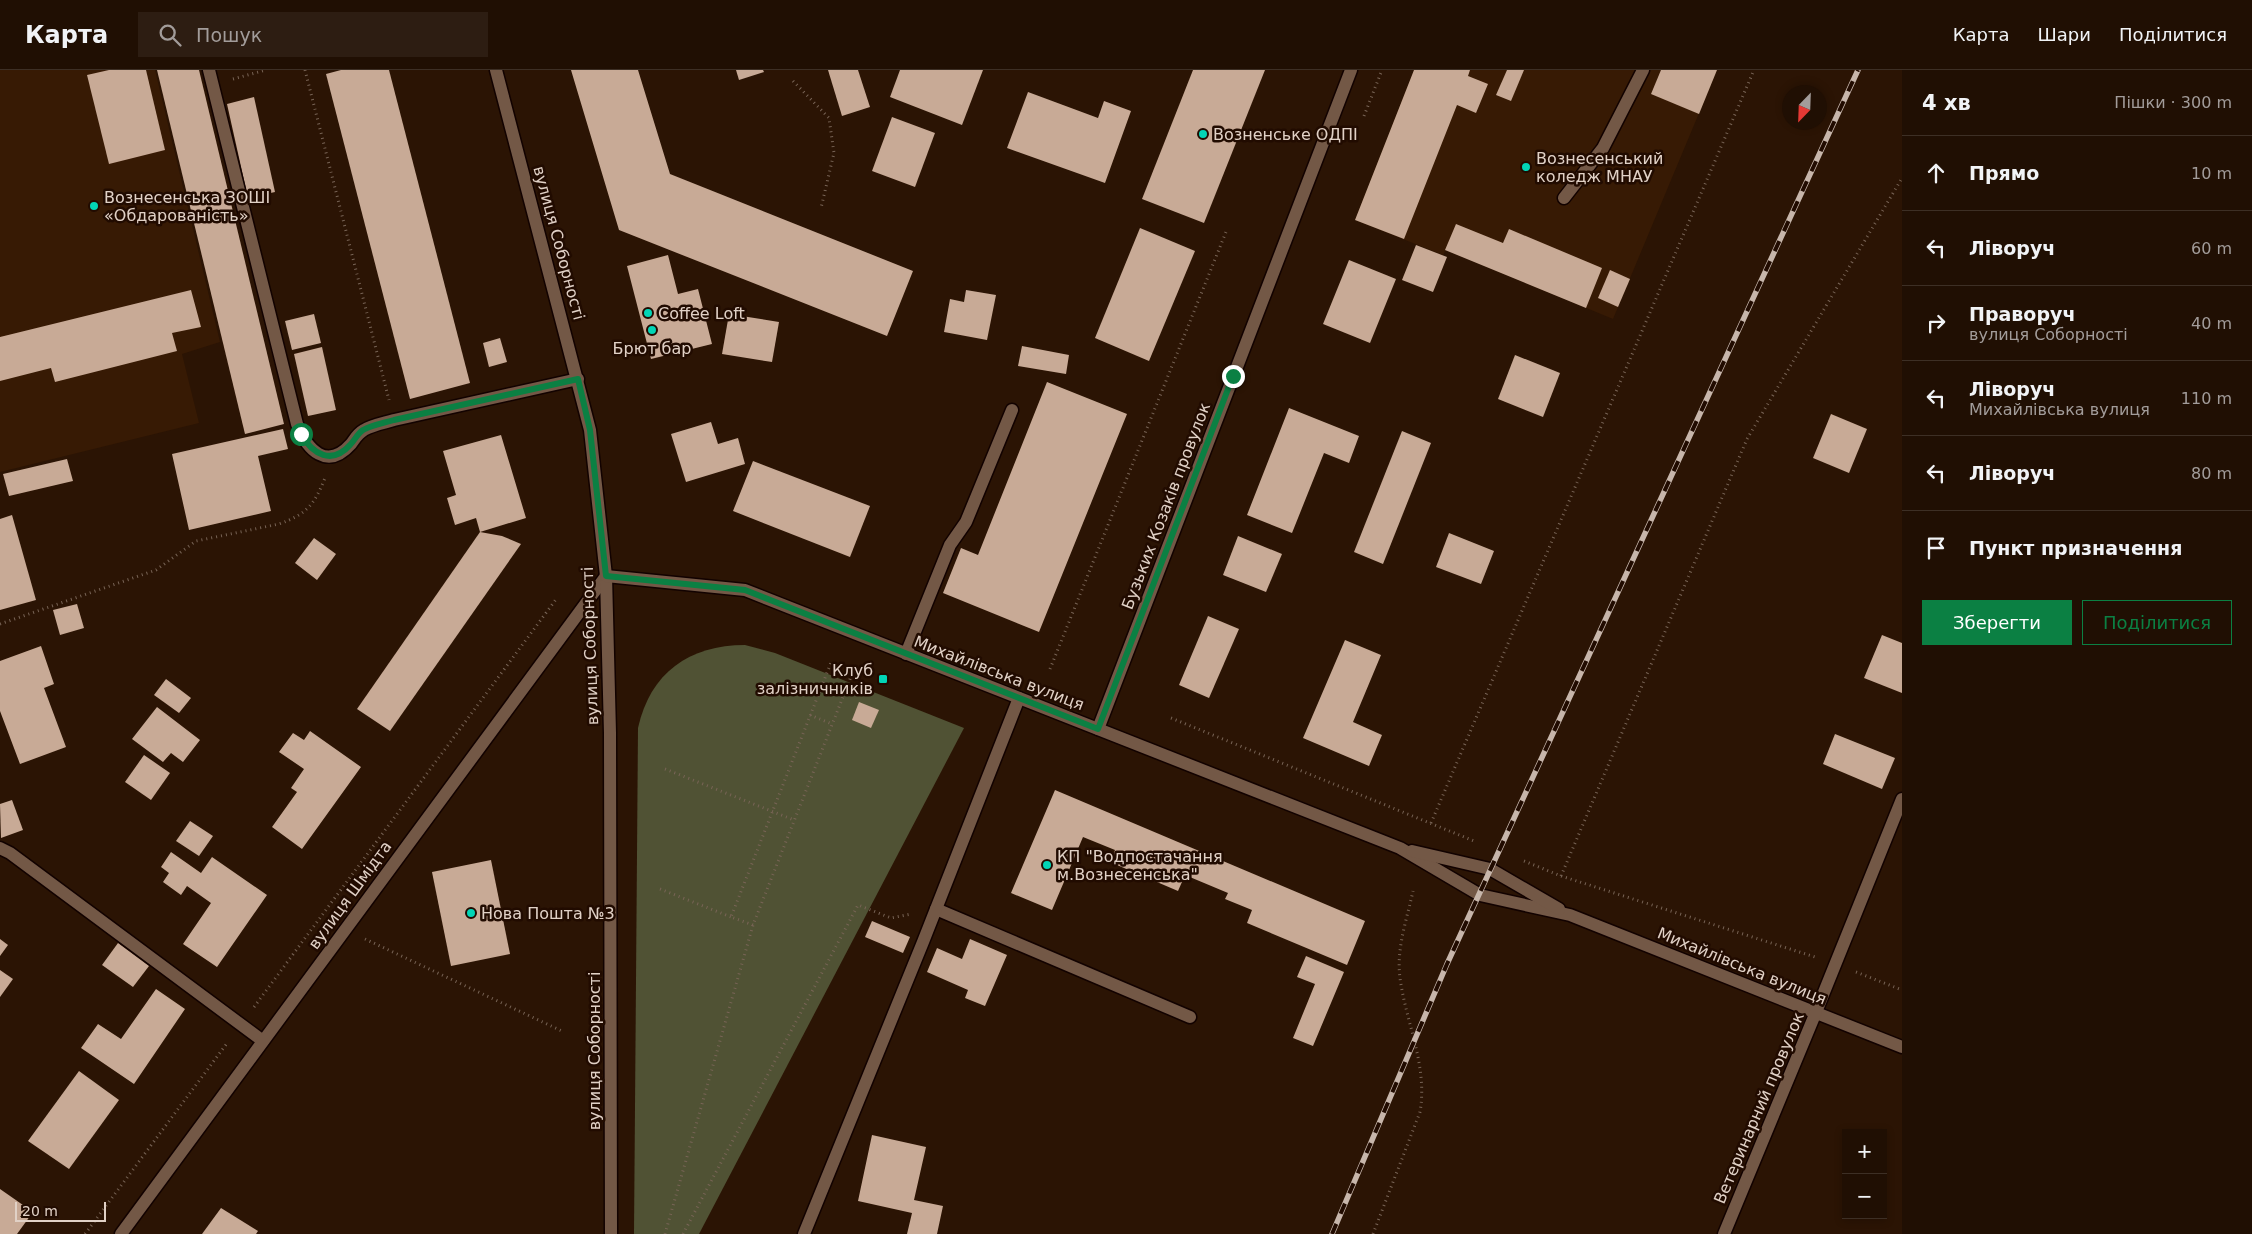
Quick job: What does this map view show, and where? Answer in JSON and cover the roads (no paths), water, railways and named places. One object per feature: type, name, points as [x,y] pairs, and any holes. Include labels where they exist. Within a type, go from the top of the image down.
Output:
[{"type":"main road","points":[[209,70],[297,424],[306,444],[314,451],[324,457],[334,457],[351,444],[365,429],[394,420],[578,379]]},
{"type":"main road","name":"вулиця Соборності","points":[[496,70],[590,430],[606,576],[610,733],[611,1234]]},
{"type":"main road","name":"Бузьких Козаків провулок","points":[[1098,729],[1350,70]]},
{"type":"main road","points":[[1564,198],[1603,148],[1643,70]]},
{"type":"main road","points":[[906,654],[950,545],[966,522],[1012,410]]},
{"type":"main road","name":"Михайлівська вулиця","points":[[606,576],[745,590],[1400,848],[1490,869],[1570,915],[1902,1047]]},
{"type":"main road","name":"вулиця Шмідта","points":[[121,1234],[606,576]]},
{"type":"main road","points":[[804,1234],[936,909],[1019,698]]},
{"type":"main road","name":"Ветеринарний провулок","points":[[1724,1234],[1902,799]]},
{"type":"main road","points":[[0,848],[10,853],[263,1041]]},
{"type":"main road","name":"Михайлівська вулиця","points":[[1400,848],[1480,895],[1570,915]]},
{"type":"main road","points":[[936,909],[1190,1017]]},
{"type":"railway","points":[[1332,1234],[1447,964],[1858,70]]},
{"type":"place","name":"Возненське ОДПІ","points":[[1203,134]]},
{"type":"place","name":"Вознесенський коледж МНАУ","points":[[1526,167]]},
{"type":"place","name":"Вознесенська ЗОШІ «Обдарованість»","points":[[94,206]]},
{"type":"place","name":"Coffee Loft","points":[[648,313]]},
{"type":"place","name":"Брют бар","points":[[652,330]]},
{"type":"place","name":"Клуб залізничників","points":[[883,679]]},
{"type":"place","name":"КП \"Водпостачання м.Вознесенська\"","points":[[1047,865]]},
{"type":"place","name":"Нова Пошта №3","points":[[471,913]]}]
